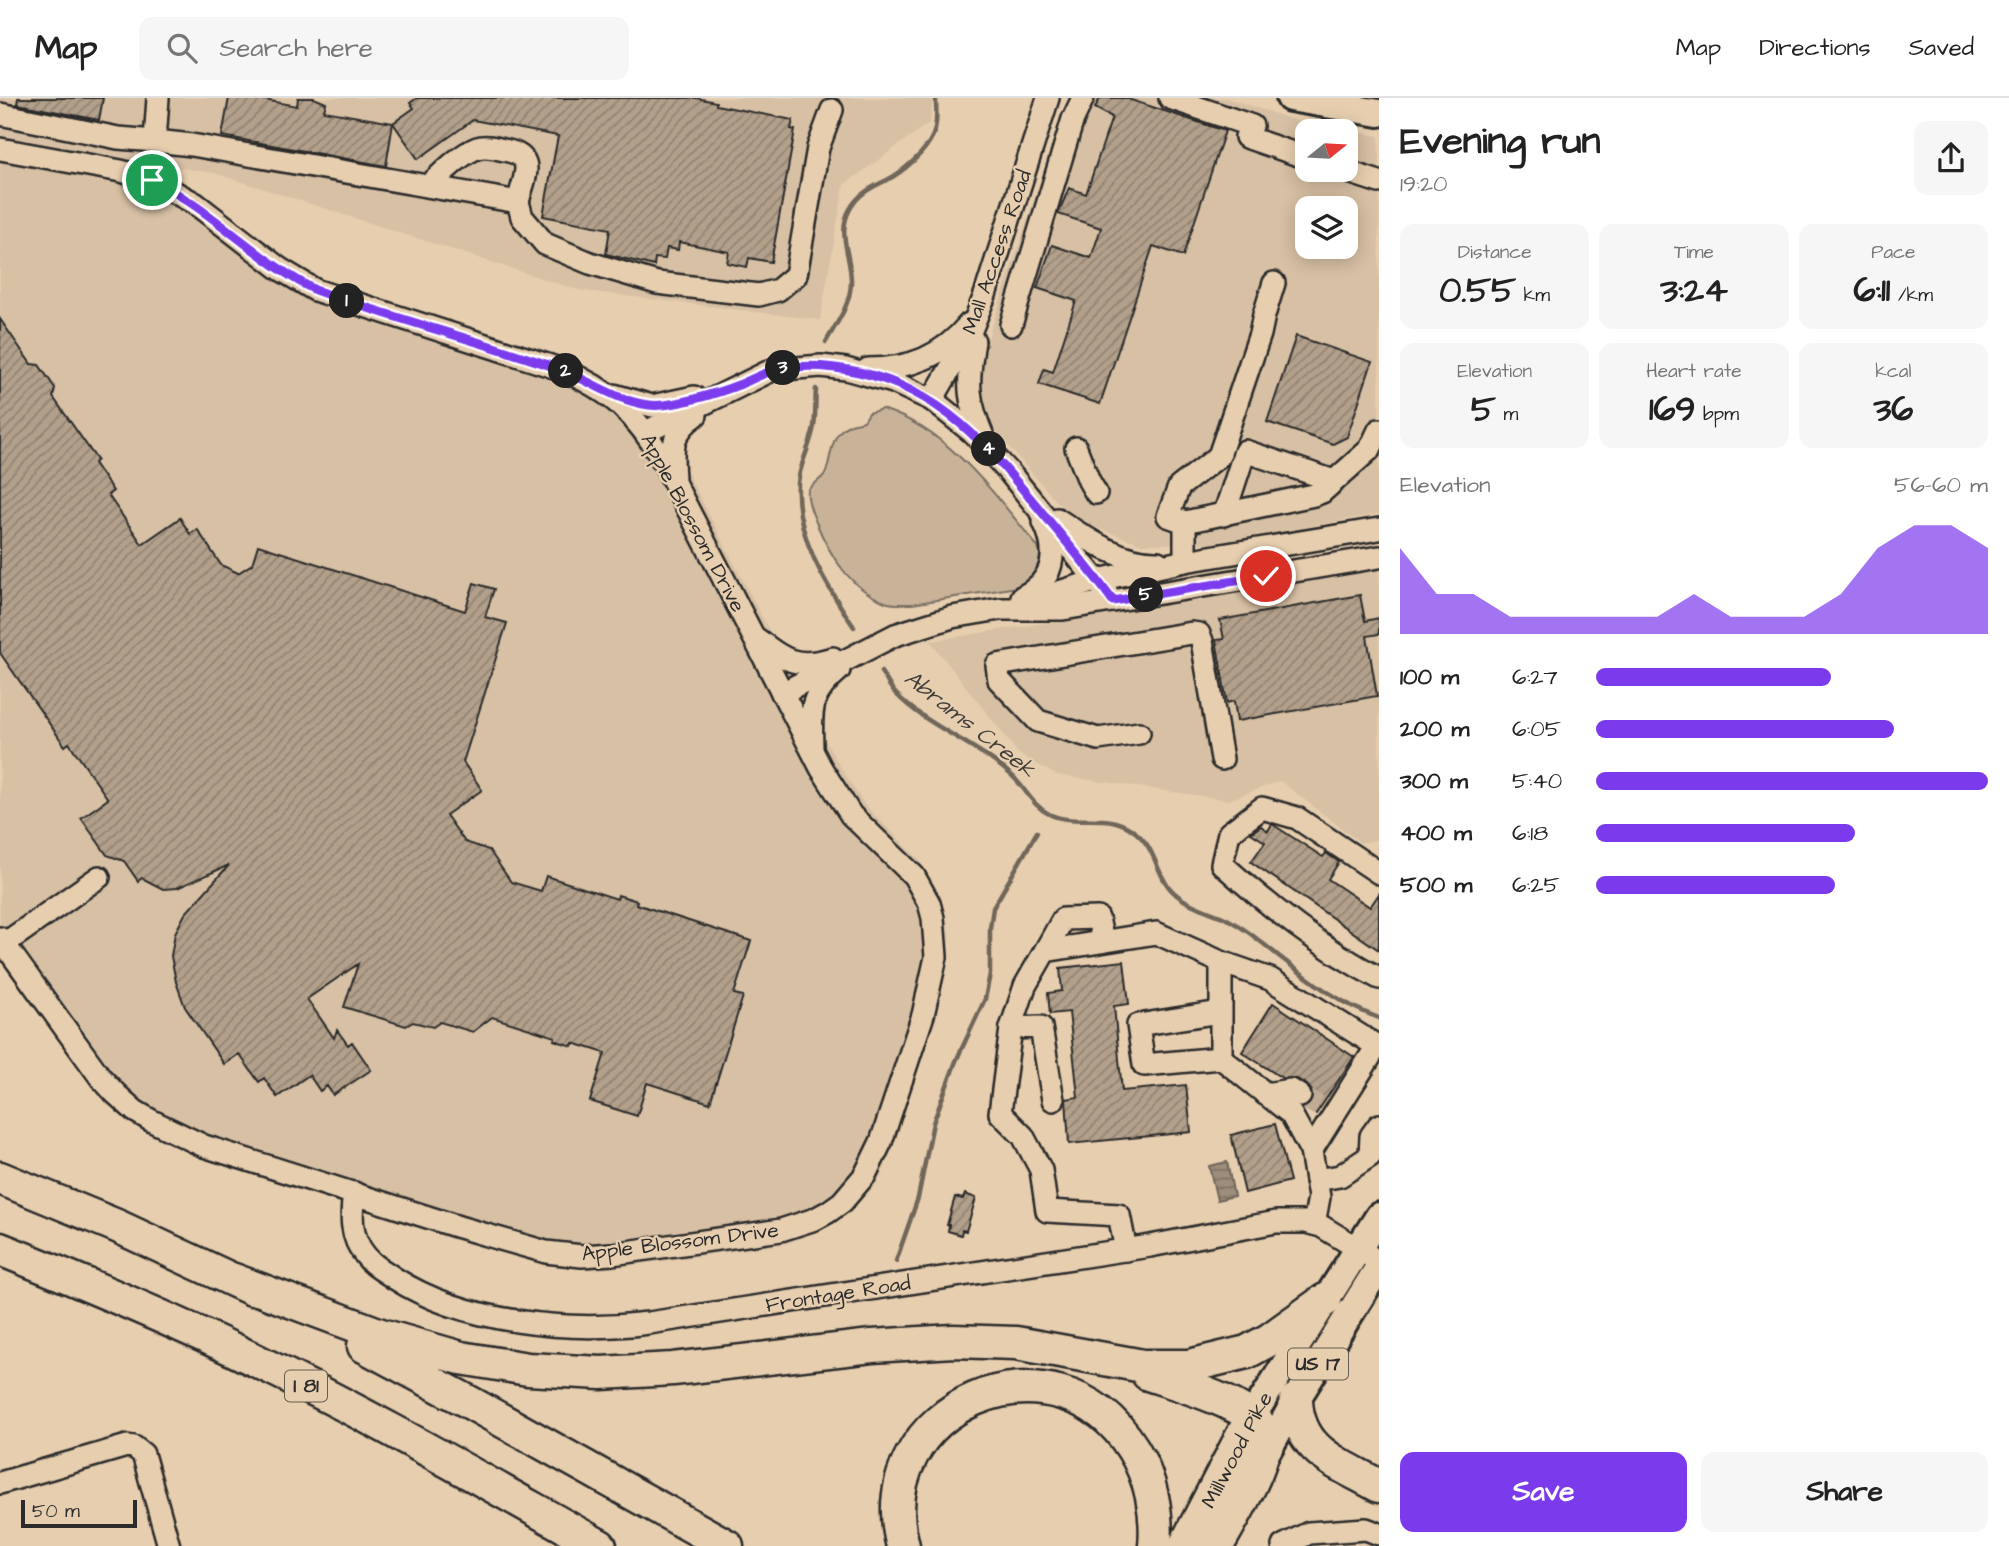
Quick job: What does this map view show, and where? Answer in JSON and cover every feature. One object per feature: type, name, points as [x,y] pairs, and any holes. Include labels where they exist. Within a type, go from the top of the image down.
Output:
[{"type":"highway","points":[[0,1178],[117,1226],[234,1280],[424,1377],[727,1546]]},
{"type":"highway","name":"I 81","points":[[0,1249],[77,1280],[257,1361],[412,1442],[600,1546]]},
{"type":"highway","points":[[234,1280],[381,1335],[461,1359],[528,1369],[601,1373],[636,1372],[872,1346],[953,1341],[1016,1343],[1164,1368],[1189,1366],[1247,1352],[1269,1340],[1325,1300]]},
{"type":"highway","points":[[1101,1358],[1195,1390],[1253,1415],[1265,1434],[1260,1464]]},
{"type":"highway","points":[[903,1546],[899,1499],[909,1461],[934,1424],[960,1407],[1003,1389],[1024,1388],[1049,1389],[1093,1406],[1128,1440],[1149,1484],[1154,1510],[1155,1546]]},
{"type":"highway","points":[[1296,1400],[1296,1417],[1307,1441],[1318,1451],[1379,1486]]},
{"type":"highway","name":"Millwood Pike","points":[[1185,1546],[1253,1415]]},
{"type":"highway","name":"Millwood Pike","points":[[1217,1546],[1260,1464]]},
{"type":"main road","points":[[1290,98],[1379,113]]},
{"type":"main road","name":"US 17","points":[[1368,1255],[1379,1216]]},
{"type":"main road","name":"Millwood Pike","points":[[1253,1415],[1325,1300],[1368,1255]]},
{"type":"main road","name":"Millwood Pike","points":[[1260,1464],[1296,1400],[1379,1267]]},
{"type":"street","points":[[155,141],[158,98]]},
{"type":"street","name":"Mall Access Road","points":[[932,400],[959,357],[979,311],[1048,98]]},
{"type":"street","points":[[1011,325],[1073,119],[1083,98]]},
{"type":"street","points":[[1170,98],[1295,152]]},
{"type":"street","points":[[428,186],[477,148],[516,152],[525,159],[527,167],[518,202],[523,217],[545,244],[590,263],[657,283],[759,295],[778,290],[796,275],[818,148],[832,110]]},
{"type":"street","points":[[0,114],[118,138],[155,141],[518,202]]},
{"type":"street","name":"Apple Blossom Drive","points":[[0,149],[121,171],[152,180],[196,204],[280,270],[315,290],[563,370],[603,391],[624,407],[646,432],[837,794],[852,815],[914,876],[929,903],[936,933],[934,968],[926,1006],[881,1142],[865,1175],[842,1202],[815,1219],[781,1230],[582,1256],[545,1252],[522,1246],[204,1146],[175,1133],[135,1111],[101,1078],[2,941]]},
{"type":"street","points":[[1358,175],[1379,182]]},
{"type":"street","points":[[1274,284],[1270,327],[1219,456],[1175,492],[1168,516],[1185,522],[1314,495],[1370,449],[1379,430]]},
{"type":"street","points":[[646,432],[740,384],[788,367],[892,368],[920,361],[947,346],[960,335],[979,311]]},
{"type":"street","points":[[979,311],[968,378],[975,418],[989,449]]},
{"type":"street","points":[[846,369],[893,382],[932,400],[960,422],[989,449],[1113,601]]},
{"type":"street","points":[[603,391],[652,406],[676,403],[740,384]]},
{"type":"street","points":[[674,484],[674,445],[679,430],[691,418],[740,384]]},
{"type":"street","points":[[1076,449],[1096,493]]},
{"type":"street","points":[[1224,515],[1245,451],[1334,481]]},
{"type":"street","points":[[1035,504],[1080,534],[1129,559],[1147,562],[1185,561]]},
{"type":"street","points":[[1000,609],[1032,592],[1049,573],[1053,562],[1050,535],[1035,504]]},
{"type":"street","points":[[1185,522],[1185,561]]},
{"type":"street","points":[[782,692],[862,650],[923,624],[1000,609],[1098,580],[1185,561],[1379,529]]},
{"type":"street","points":[[1000,609],[1063,609],[1379,557]]},
{"type":"street","points":[[1139,733],[1098,739],[1038,721],[999,680],[997,665],[1196,633],[1202,641],[1222,759]]},
{"type":"street","points":[[753,636],[781,657],[799,663],[821,662],[862,650]]},
{"type":"street","points":[[812,750],[811,712],[816,693],[823,683],[862,650]]},
{"type":"street","points":[[1379,873],[1297,818],[1262,808],[1229,833],[1222,864],[1256,894],[1345,960],[1379,978]]},
{"type":"street","points":[[2,941],[99,877]]},
{"type":"street","points":[[1103,941],[1098,918],[1063,919],[1025,986],[1011,1028],[1000,1113],[1023,1136],[1041,1170],[1047,1211],[1119,1215],[1126,1250]]},
{"type":"street","points":[[1045,951],[1156,933],[1221,962],[1270,979],[1378,1047],[1327,1112],[1311,1151]]},
{"type":"street","points":[[1221,962],[1221,1058]]},
{"type":"street","points":[[1220,1012],[1139,1025],[1144,1065],[1221,1058],[1291,1114],[1311,1151],[1319,1197],[1314,1224]]},
{"type":"street","points":[[1011,1028],[1041,1027],[1053,1100]]},
{"type":"street","points":[[1265,1094],[1291,1090],[1300,1096]]},
{"type":"street","points":[[1316,1180],[1340,1176],[1375,1158],[1371,1136],[1379,1125]]},
{"type":"street","name":"Frontage Road","points":[[354,1193],[353,1231],[362,1250],[377,1267],[403,1284],[436,1299],[484,1314],[567,1326],[611,1327],[649,1323],[1126,1250],[1292,1220],[1314,1224],[1368,1255]]},
{"type":"street","points":[[0,1483],[127,1446],[134,1447],[143,1454],[169,1546]]},
{"type":"street","points":[[1283,1546],[1309,1533],[1366,1529],[1379,1534]]},
{"type":"shaded area","points":[[0,98],[933,98],[930,122],[844,185],[820,320],[578,290],[214,173],[135,161],[183,181],[287,259],[320,278],[568,358],[602,374],[643,408],[674,447],[836,760],[864,804],[919,859],[936,887],[946,915],[949,958],[936,1019],[885,1167],[877,1183],[850,1212],[821,1231],[784,1244],[614,1268],[591,1270],[543,1265],[455,1240],[199,1157],[132,1125],[91,1086],[0,960]]},
{"type":"shaded area","points":[[1068,98],[1226,98],[1295,120],[1295,182],[1358,182],[1358,132],[1379,136],[1379,514],[1213,543],[1142,544],[1088,525],[1058,503],[990,425],[979,406],[980,362]]},
{"type":"shaded area","points":[[882,409],[929,432],[950,448],[987,486],[1038,547],[1039,568],[1031,579],[1011,588],[912,604],[885,602],[851,580],[822,535],[810,507],[808,491],[826,472],[838,433],[851,424],[864,421],[869,413]]},
{"type":"shaded area","points":[[1379,570],[1379,839],[1361,843],[1280,781],[1229,800],[1056,775],[1019,754],[930,641]]},
{"type":"shaded area","points":[[1227,1162],[1234,1196],[1217,1200],[1209,1166]]},
{"type":"building","points":[[18,98],[103,98],[99,120],[17,104]]},
{"type":"building","points":[[229,98],[254,98],[297,106],[298,98],[314,98],[326,103],[324,111],[393,123],[386,166],[222,136]]},
{"type":"building","points":[[417,98],[696,98],[716,102],[716,105],[793,120],[791,129],[795,130],[771,262],[749,258],[747,267],[727,263],[729,252],[679,242],[678,250],[667,248],[665,259],[655,258],[654,266],[606,254],[610,229],[543,216],[558,136],[473,120],[418,159],[393,123],[414,108],[410,103]]},
{"type":"building","points":[[1100,98],[1125,98],[1225,131],[1183,256],[1153,246],[1100,404],[1039,384],[1044,369],[1053,372],[1076,301],[1037,288],[1052,245],[1091,258],[1101,228],[1058,214],[1069,188],[1086,194],[1112,117],[1095,108]]},
{"type":"building","points":[[0,319],[31,364],[39,365],[55,388],[53,397],[97,460],[94,463],[113,491],[108,495],[142,544],[180,518],[190,534],[197,529],[221,565],[238,573],[252,564],[258,545],[465,611],[474,583],[494,589],[485,617],[507,623],[463,762],[482,790],[446,815],[465,842],[489,850],[511,882],[541,891],[546,876],[617,899],[618,895],[637,901],[636,904],[751,941],[734,994],[743,996],[710,1103],[647,1083],[637,1116],[590,1101],[605,1053],[573,1043],[572,1046],[554,1040],[555,1037],[492,1017],[473,1032],[440,1022],[433,1027],[413,1022],[406,1026],[344,1007],[358,964],[307,999],[334,1038],[337,1030],[348,1045],[352,1042],[371,1070],[333,1095],[327,1086],[320,1091],[309,1075],[277,1097],[264,1078],[259,1082],[239,1054],[224,1064],[185,1007],[171,956],[175,933],[185,914],[229,865],[177,888],[163,889],[142,878],[138,881],[124,861],[107,855],[81,818],[108,799],[69,743],[65,746],[0,653]]},
{"type":"building","points":[[1296,336],[1372,362],[1347,437],[1333,444],[1267,422]]},
{"type":"building","points":[[1360,595],[1365,621],[1379,618],[1379,634],[1367,636],[1377,696],[1237,721],[1234,701],[1227,703],[1216,640],[1224,639],[1220,620]]},
{"type":"building","points":[[1272,824],[1323,857],[1326,853],[1339,862],[1328,879],[1370,907],[1379,894],[1379,950],[1251,862],[1265,842],[1251,833],[1261,826],[1268,831]]},
{"type":"building","points":[[1124,961],[1129,1004],[1114,1006],[1122,1091],[1186,1085],[1191,1132],[1069,1144],[1066,1099],[1078,1097],[1069,1012],[1050,1014],[1048,993],[1062,991],[1060,968]]},
{"type":"building","points":[[1273,1003],[1354,1057],[1316,1114],[1306,1108],[1313,1098],[1307,1085],[1297,1079],[1282,1078],[1242,1052]]},
{"type":"building","points":[[1275,1124],[1290,1181],[1245,1193],[1231,1135]]},
{"type":"building","points":[[965,1194],[976,1198],[966,1231],[962,1230],[961,1235],[948,1231],[947,1225],[955,1197],[963,1199]]},
{"type":"waterway","name":"Abrams Creek","points":[[826,342],[842,314],[850,291],[851,274],[844,236],[850,209],[861,195],[900,172],[925,148],[936,126],[936,98]]},
{"type":"waterway","name":"Abrams Creek","points":[[816,389],[814,426],[799,477],[798,503],[814,559],[854,627]]},
{"type":"waterway","name":"Abrams Creek","points":[[881,672],[894,692],[909,706],[995,762],[1014,778],[1043,810],[1059,818],[1111,821],[1131,829],[1145,842],[1163,879],[1180,897],[1223,917],[1253,935],[1327,992],[1379,1018]]},
{"type":"waterway","points":[[896,1261],[918,1198],[933,1123],[956,1061],[985,999],[990,974],[993,908],[1037,832]]},
{"type":"tunnel","points":[[1300,1096],[1321,1107]]},
{"type":"route","points":[[152,180],[196,204],[280,270],[315,290],[563,370],[603,391],[638,403],[652,406],[676,403],[788,367],[821,366],[846,369],[893,382],[932,400],[972,432],[1009,472],[1113,601],[1266,576]]}]
